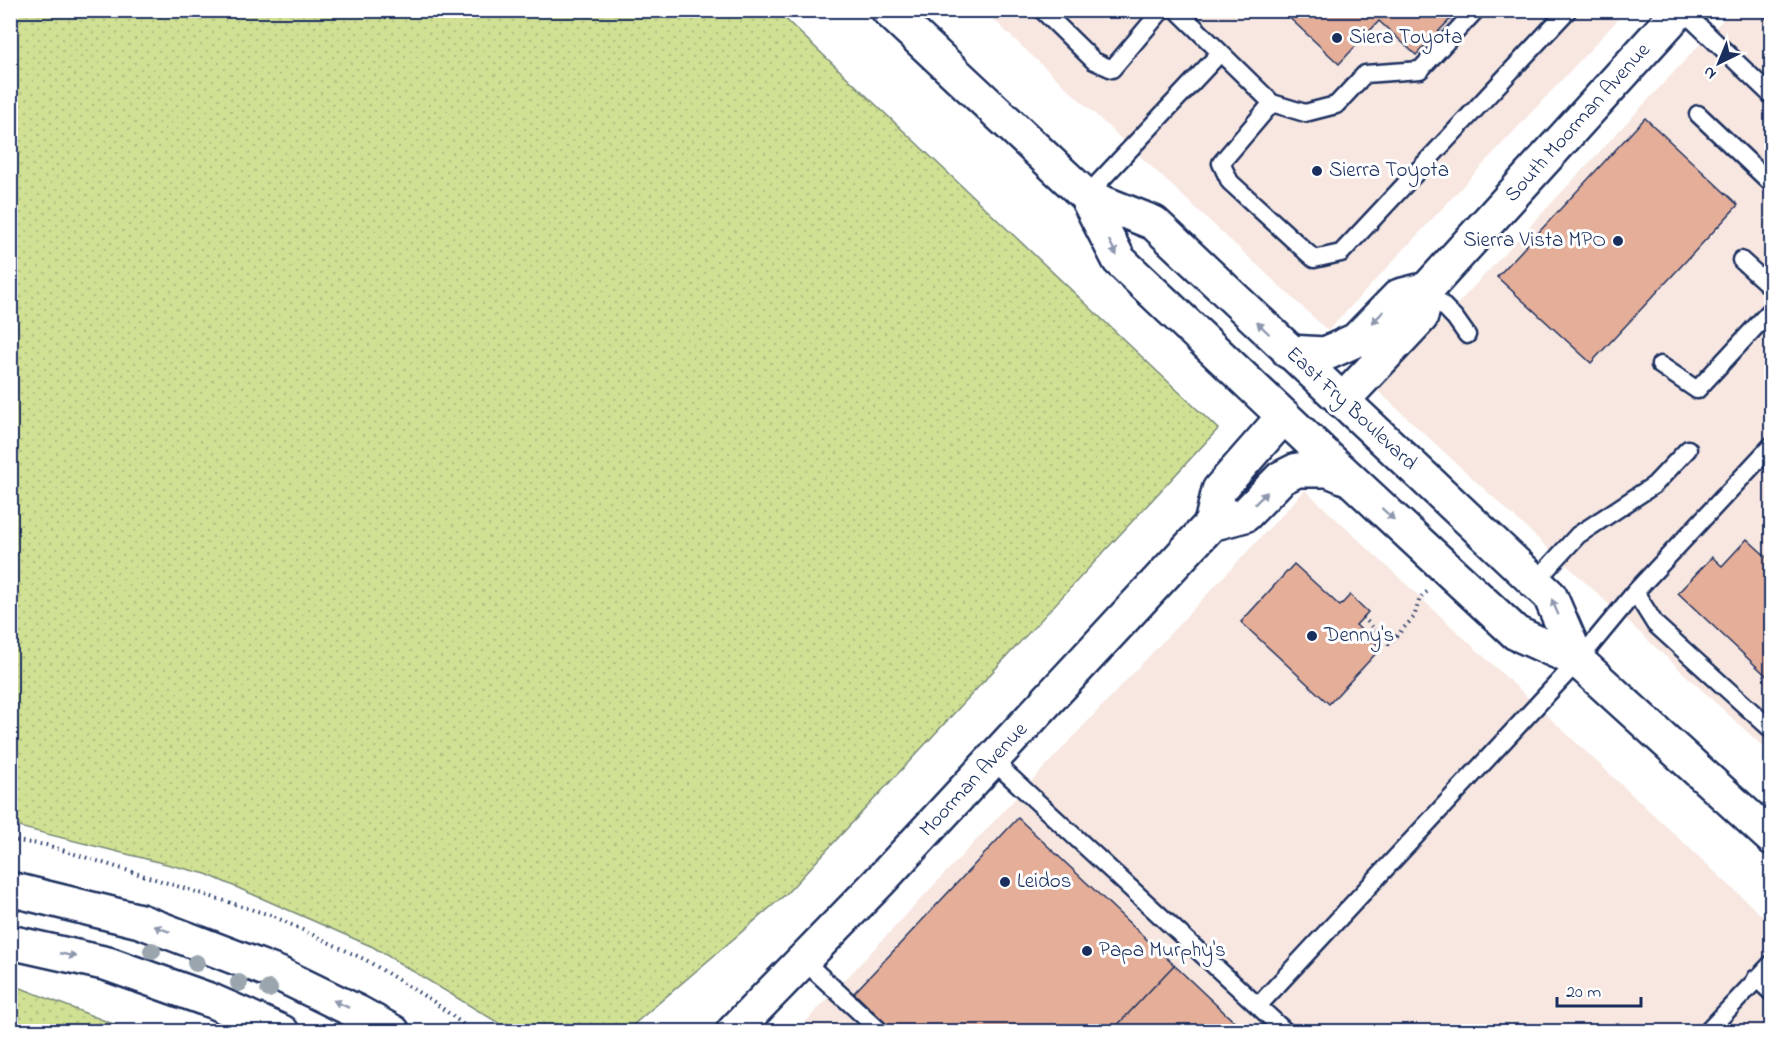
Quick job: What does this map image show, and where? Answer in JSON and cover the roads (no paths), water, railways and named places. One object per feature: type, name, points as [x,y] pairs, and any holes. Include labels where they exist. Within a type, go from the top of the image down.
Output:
[{"type":"street","name":"East Fry Boulevard","points":[[888,10],[1086,196],[1119,260],[1350,478],[1516,633],[1578,661],[1772,838]]},
{"type":"street","name":"South Moorman Avenue","points":[[1342,401],[1421,317],[1427,289],[1681,10]]},
{"type":"street","name":"East Fry Boulevard","points":[[1086,196],[1154,223],[1550,596],[1578,661]]},
{"type":"street","points":[[1289,352],[1325,354],[1356,340],[1399,296],[1427,289]]},
{"type":"street","name":"Moorman Avenue","points":[[733,1032],[879,882],[1211,524],[1219,490],[1284,416]]},
{"type":"street","points":[[1211,524],[1245,515],[1281,478],[1297,470],[1328,470],[1350,478]]},
{"type":"street","points":[[10,890],[141,921],[279,974],[393,1032]]},
{"type":"street","points":[[10,942],[108,964],[212,1001],[282,1032]]},
{"type":"lane","points":[[1042,10],[1095,61],[1112,69],[1162,10]]},
{"type":"lane","points":[[1177,10],[1272,103],[1305,113],[1336,105],[1365,74],[1420,70],[1476,10]]},
{"type":"lane","points":[[1272,103],[1221,163],[1230,182],[1314,259],[1341,253],[1568,10]]},
{"type":"lane","points":[[1681,10],[1772,96]]},
{"type":"lane","points":[[1086,196],[1220,53]]},
{"type":"lane","points":[[1698,114],[1772,183]]},
{"type":"lane","points":[[1741,260],[1772,288]]},
{"type":"lane","points":[[1427,289],[1455,318],[1467,335]]},
{"type":"lane","points":[[1660,365],[1696,390],[1772,309]]},
{"type":"lane","points":[[1258,1006],[1578,661],[1635,592],[1772,445]]},
{"type":"lane","points":[[1535,582],[1578,535],[1654,485],[1688,448]]},
{"type":"lane","points":[[1635,592],[1655,624],[1772,730]]},
{"type":"lane","points":[[992,760],[1286,1032]]},
{"type":"lane","points":[[803,960],[875,1030]]},
{"type":"lane","points":[[1707,1032],[1772,963]]},
{"type":"lane","points":[[1756,978],[1772,993]]},
{"type":"place","name":"Siera Toyota","points":[[1337,38]]},
{"type":"place","name":"Sierra Toyota","points":[[1317,171]]},
{"type":"place","name":"Sierra Vista MPO","points":[[1618,241]]},
{"type":"place","name":"Denny's","points":[[1312,636]]},
{"type":"place","name":"Leidos","points":[[1005,882]]},
{"type":"place","name":"Papa Murphy's","points":[[1087,951]]}]
